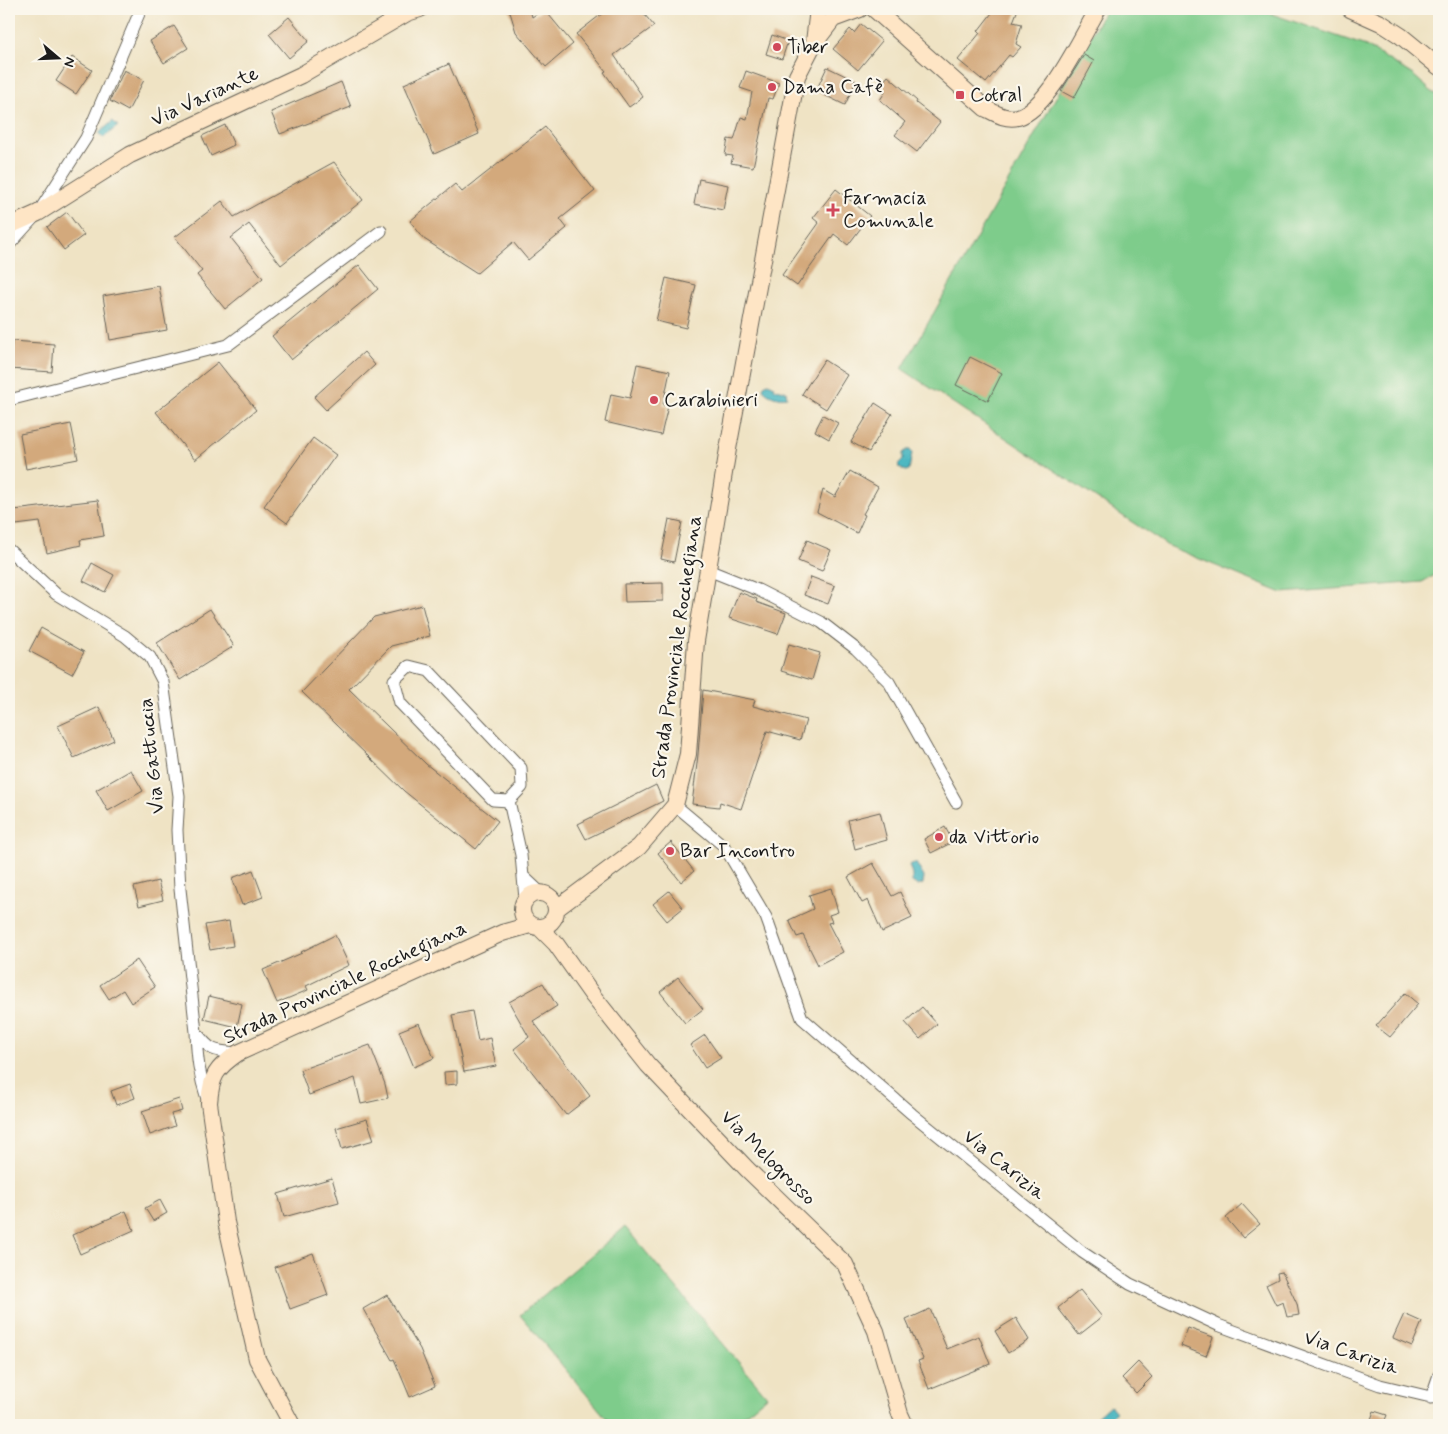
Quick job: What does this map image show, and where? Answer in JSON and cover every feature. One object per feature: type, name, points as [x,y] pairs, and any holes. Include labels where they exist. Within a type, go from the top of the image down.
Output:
[{"type":"main road","name":"Via Variante","points":[[9,226],[38,213],[130,155],[301,75],[407,12],[420,9]]},
{"type":"main road","name":"Strada Provinciale Rocchegiana","points":[[814,44],[818,9]]},
{"type":"main road","name":"Strada Provinciale Rocchegiana","points":[[292,1425],[256,1359],[226,1222],[208,1103],[211,1082],[217,1070],[238,1052],[502,933],[587,886],[639,847],[675,805],[688,754],[696,641],[796,76],[814,44],[835,14],[860,9]]},
{"type":"main road","points":[[874,9],[985,108],[996,114],[1010,117],[1026,113],[1044,97],[1098,9]]},
{"type":"main road","points":[[1350,9],[1381,23],[1402,36],[1439,67]]},
{"type":"main road","name":"Via Melogrosso","points":[[540,911],[556,944],[592,996],[648,1065],[747,1169],[845,1264],[876,1331],[900,1414],[906,1425]]},
{"type":"street","points":[[9,244],[38,213],[86,138],[141,9]]},
{"type":"street","points":[[9,400],[228,345],[381,232]]},
{"type":"street","name":"Via Gattuccia","points":[[9,550],[56,594],[125,636],[150,657],[163,682],[179,796],[177,830],[180,889],[197,1055],[200,1077],[208,1103]]},
{"type":"street","points":[[708,570],[758,590],[821,622],[856,649],[889,682],[956,802]]},
{"type":"street","points":[[409,666],[429,671],[521,768],[522,787],[509,801],[493,800],[400,703],[394,680],[409,666]]},
{"type":"street","points":[[509,801],[521,855],[523,876],[540,911]]},
{"type":"street","name":"Via Carizia","points":[[675,805],[724,846],[766,917],[802,1018],[912,1114],[1082,1252],[1130,1284],[1218,1325],[1380,1385],[1435,1399]]},
{"type":"street","points":[[196,1032],[207,1047],[217,1051],[238,1052]]},
{"type":"street","points":[[197,1055],[201,1062],[217,1070]]},
{"type":"street","points":[[1435,1399],[1439,1375]]},
{"type":"green space","points":[[1106,9],[1257,9],[1366,46],[1413,75],[1439,98],[1439,573],[1422,582],[1282,593],[1168,546],[902,369]]},
{"type":"green space","points":[[625,1227],[767,1396],[732,1425],[612,1425],[520,1315]]},
{"type":"water","points":[[113,121],[118,126],[103,138],[99,133]]},
{"type":"water","points":[[768,383],[773,385],[775,389],[786,391],[787,397],[777,397],[767,393],[763,389],[764,385]]},
{"type":"water","points":[[910,450],[912,453],[909,470],[906,471],[899,468],[898,465],[903,460],[903,453]]},
{"type":"water","points":[[916,863],[924,877],[923,884],[918,886],[912,882],[909,865]]},
{"type":"water","points":[[1110,1405],[1116,1412],[1099,1425],[1094,1419]]},
{"type":"building","points":[[509,9],[530,9],[532,17],[544,9],[573,44],[546,67],[516,32]]},
{"type":"building","points":[[608,9],[640,9],[654,26],[614,55],[643,97],[629,107],[604,72],[606,71],[576,34]]},
{"type":"building","points":[[995,9],[1018,9],[1013,22],[1022,24],[1016,44],[1021,47],[1012,57],[1009,55],[986,83],[958,60],[980,33],[978,31]]},
{"type":"building","points":[[289,17],[309,41],[289,58],[269,34]]},
{"type":"building","points":[[861,24],[882,41],[858,70],[833,49],[850,29],[854,33]]},
{"type":"building","points":[[174,26],[188,48],[164,63],[150,41]]},
{"type":"building","points":[[772,35],[788,41],[782,59],[766,54]]},
{"type":"building","points":[[1084,55],[1094,61],[1074,98],[1061,91]]},
{"type":"building","points":[[72,57],[92,70],[76,94],[56,81]]},
{"type":"building","points":[[449,64],[479,134],[434,154],[404,84]]},
{"type":"building","points":[[827,67],[856,81],[845,105],[816,91]]},
{"type":"building","points":[[124,70],[144,80],[128,111],[110,101]]},
{"type":"building","points":[[746,71],[779,83],[773,99],[768,98],[753,167],[731,163],[733,156],[725,155],[728,139],[734,140],[741,117],[747,119],[752,92],[740,88]]},
{"type":"building","points":[[888,76],[917,101],[916,103],[940,122],[917,152],[895,135],[905,122],[880,100],[885,92],[879,87]]},
{"type":"building","points":[[341,82],[351,107],[280,134],[271,112]]},
{"type":"building","points":[[225,125],[234,145],[211,156],[202,136]]},
{"type":"building","points":[[545,127],[595,191],[560,219],[567,228],[528,260],[513,242],[477,273],[424,239],[410,221],[455,184],[462,192]]},
{"type":"building","points":[[334,162],[363,200],[281,265],[249,224],[231,238],[263,278],[225,309],[197,275],[202,271],[175,237],[222,201],[234,217]]},
{"type":"building","points":[[699,179],[728,185],[723,210],[694,204]]},
{"type":"building","points":[[836,189],[870,216],[848,245],[834,234],[797,286],[782,275],[819,223],[813,218]]},
{"type":"building","points":[[67,212],[84,235],[64,250],[47,227]]},
{"type":"building","points":[[359,265],[378,289],[291,360],[272,336]]},
{"type":"building","points":[[666,278],[696,285],[686,328],[656,321]]},
{"type":"building","points":[[159,286],[167,330],[110,340],[103,296]]},
{"type":"building","points":[[12,341],[54,344],[52,372],[10,369]]},
{"type":"building","points":[[364,352],[375,365],[326,410],[314,397]]},
{"type":"building","points":[[970,357],[1002,373],[988,401],[956,385]]},
{"type":"building","points":[[824,360],[847,375],[826,409],[802,394]]},
{"type":"building","points":[[218,362],[256,410],[195,460],[156,412]]},
{"type":"building","points":[[637,364],[670,371],[663,405],[668,406],[661,435],[605,422],[611,394],[630,398]]},
{"type":"building","points":[[875,403],[892,414],[869,452],[851,442]]},
{"type":"building","points":[[823,415],[838,423],[829,439],[815,431]]},
{"type":"building","points":[[71,424],[78,459],[26,469],[20,434]]},
{"type":"building","points":[[313,438],[336,455],[287,523],[264,506]]},
{"type":"building","points":[[850,471],[878,487],[863,514],[865,515],[857,533],[817,512],[823,490],[835,497]]},
{"type":"building","points":[[98,500],[104,536],[80,540],[81,545],[47,553],[40,522],[16,525],[14,510]]},
{"type":"building","points":[[669,519],[682,522],[674,562],[661,559]]},
{"type":"building","points":[[807,540],[831,550],[822,571],[798,561]]},
{"type":"building","points":[[92,563],[114,575],[105,592],[83,581]]},
{"type":"building","points":[[811,577],[835,586],[828,604],[804,595]]},
{"type":"building","points":[[663,583],[663,601],[625,602],[624,584]]},
{"type":"building","points":[[739,592],[757,599],[756,602],[786,613],[778,634],[729,618]]},
{"type":"building","points":[[422,605],[430,636],[391,646],[349,689],[426,764],[498,821],[476,849],[404,791],[302,692],[374,617]]},
{"type":"building","points":[[210,609],[234,646],[180,680],[157,643]]},
{"type":"building","points":[[41,628],[84,652],[72,674],[29,651]]},
{"type":"building","points":[[789,644],[820,653],[812,680],[781,671]]},
{"type":"building","points":[[703,690],[755,700],[753,706],[806,720],[800,740],[767,731],[741,809],[720,802],[719,807],[692,804]]},
{"type":"building","points":[[99,707],[114,740],[74,758],[58,726]]},
{"type":"building","points":[[131,770],[143,791],[108,811],[96,790]]},
{"type":"building","points":[[656,785],[663,801],[586,839],[578,824]]},
{"type":"building","points":[[880,812],[887,840],[855,849],[848,820]]},
{"type":"building","points":[[945,827],[953,842],[931,853],[924,839]]},
{"type":"building","points":[[671,842],[694,871],[681,882],[658,853]]},
{"type":"building","points":[[873,863],[892,896],[900,892],[912,918],[882,932],[868,900],[862,903],[848,877]]},
{"type":"building","points":[[253,870],[263,897],[242,905],[232,878]]},
{"type":"building","points":[[158,881],[163,900],[139,906],[134,887]]},
{"type":"building","points":[[831,888],[838,912],[829,915],[832,922],[828,923],[843,952],[818,965],[803,935],[797,937],[789,920],[813,909],[809,895]]},
{"type":"building","points":[[669,891],[683,908],[667,921],[653,904]]},
{"type":"building","points":[[229,921],[233,946],[210,950],[205,925]]},
{"type":"building","points":[[335,935],[349,965],[306,986],[308,990],[277,1003],[263,970],[302,953]]},
{"type":"building","points":[[137,960],[155,987],[131,1003],[123,990],[109,999],[100,985]]},
{"type":"building","points":[[678,977],[703,1009],[685,1023],[660,992]]},
{"type":"building","points":[[543,983],[557,1006],[533,1021],[590,1096],[566,1115],[514,1049],[529,1037],[509,1002]]},
{"type":"building","points":[[1405,993],[1418,1004],[1390,1037],[1376,1026]]},
{"type":"building","points":[[209,996],[242,1004],[237,1027],[204,1019]]},
{"type":"building","points":[[922,1007],[937,1024],[920,1039],[905,1022]]},
{"type":"building","points":[[472,1011],[478,1041],[490,1038],[496,1066],[464,1072],[452,1015]]},
{"type":"building","points":[[419,1023],[434,1058],[414,1067],[399,1031]]},
{"type":"building","points":[[705,1035],[721,1058],[705,1068],[690,1045]]},
{"type":"building","points":[[370,1045],[385,1084],[388,1098],[361,1104],[355,1078],[309,1095],[300,1070]]},
{"type":"building","points":[[457,1071],[457,1084],[445,1085],[444,1072]]},
{"type":"building","points":[[130,1084],[135,1098],[116,1105],[111,1091]]},
{"type":"building","points":[[179,1099],[182,1111],[171,1114],[175,1126],[150,1135],[142,1111]]},
{"type":"building","points":[[367,1119],[374,1140],[342,1149],[336,1128]]},
{"type":"building","points":[[332,1178],[339,1202],[284,1217],[278,1194]]},
{"type":"building","points":[[160,1200],[167,1213],[153,1221],[145,1208]]},
{"type":"building","points":[[1242,1204],[1260,1224],[1243,1238],[1226,1218]]},
{"type":"building","points":[[126,1211],[134,1230],[80,1254],[72,1235]]},
{"type":"building","points":[[313,1253],[328,1295],[290,1309],[275,1267]]},
{"type":"building","points":[[1282,1272],[1297,1304],[1299,1315],[1287,1317],[1283,1302],[1276,1305],[1266,1285],[1278,1279],[1277,1273]]},
{"type":"building","points":[[1080,1290],[1102,1317],[1079,1335],[1058,1308]]},
{"type":"building","points":[[387,1295],[420,1349],[435,1386],[410,1397],[394,1359],[392,1360],[363,1309]]},
{"type":"building","points":[[930,1309],[947,1349],[979,1336],[990,1364],[929,1389],[918,1361],[923,1359],[906,1320]]},
{"type":"building","points":[[1404,1314],[1422,1322],[1412,1346],[1393,1338]]},
{"type":"building","points":[[1016,1318],[1029,1340],[1008,1353],[995,1331]]},
{"type":"building","points":[[1188,1328],[1213,1337],[1206,1356],[1181,1346]]},
{"type":"building","points":[[1138,1362],[1152,1377],[1136,1393],[1122,1378]]},
{"type":"building","points":[[1374,1411],[1387,1415],[1383,1425],[1369,1425]]},
{"type":"place","name":"Tiber","points":[[777,47]]},
{"type":"place","name":"Dama Cafè","points":[[772,87]]},
{"type":"place","name":"Cotral","points":[[960,95]]},
{"type":"place","name":"Farmacia Comunale","points":[[833,210]]},
{"type":"place","name":"Carabinieri","points":[[654,400]]},
{"type":"place","name":"da Vittorio","points":[[939,837]]},
{"type":"place","name":"Bar Incontro","points":[[670,851]]}]
